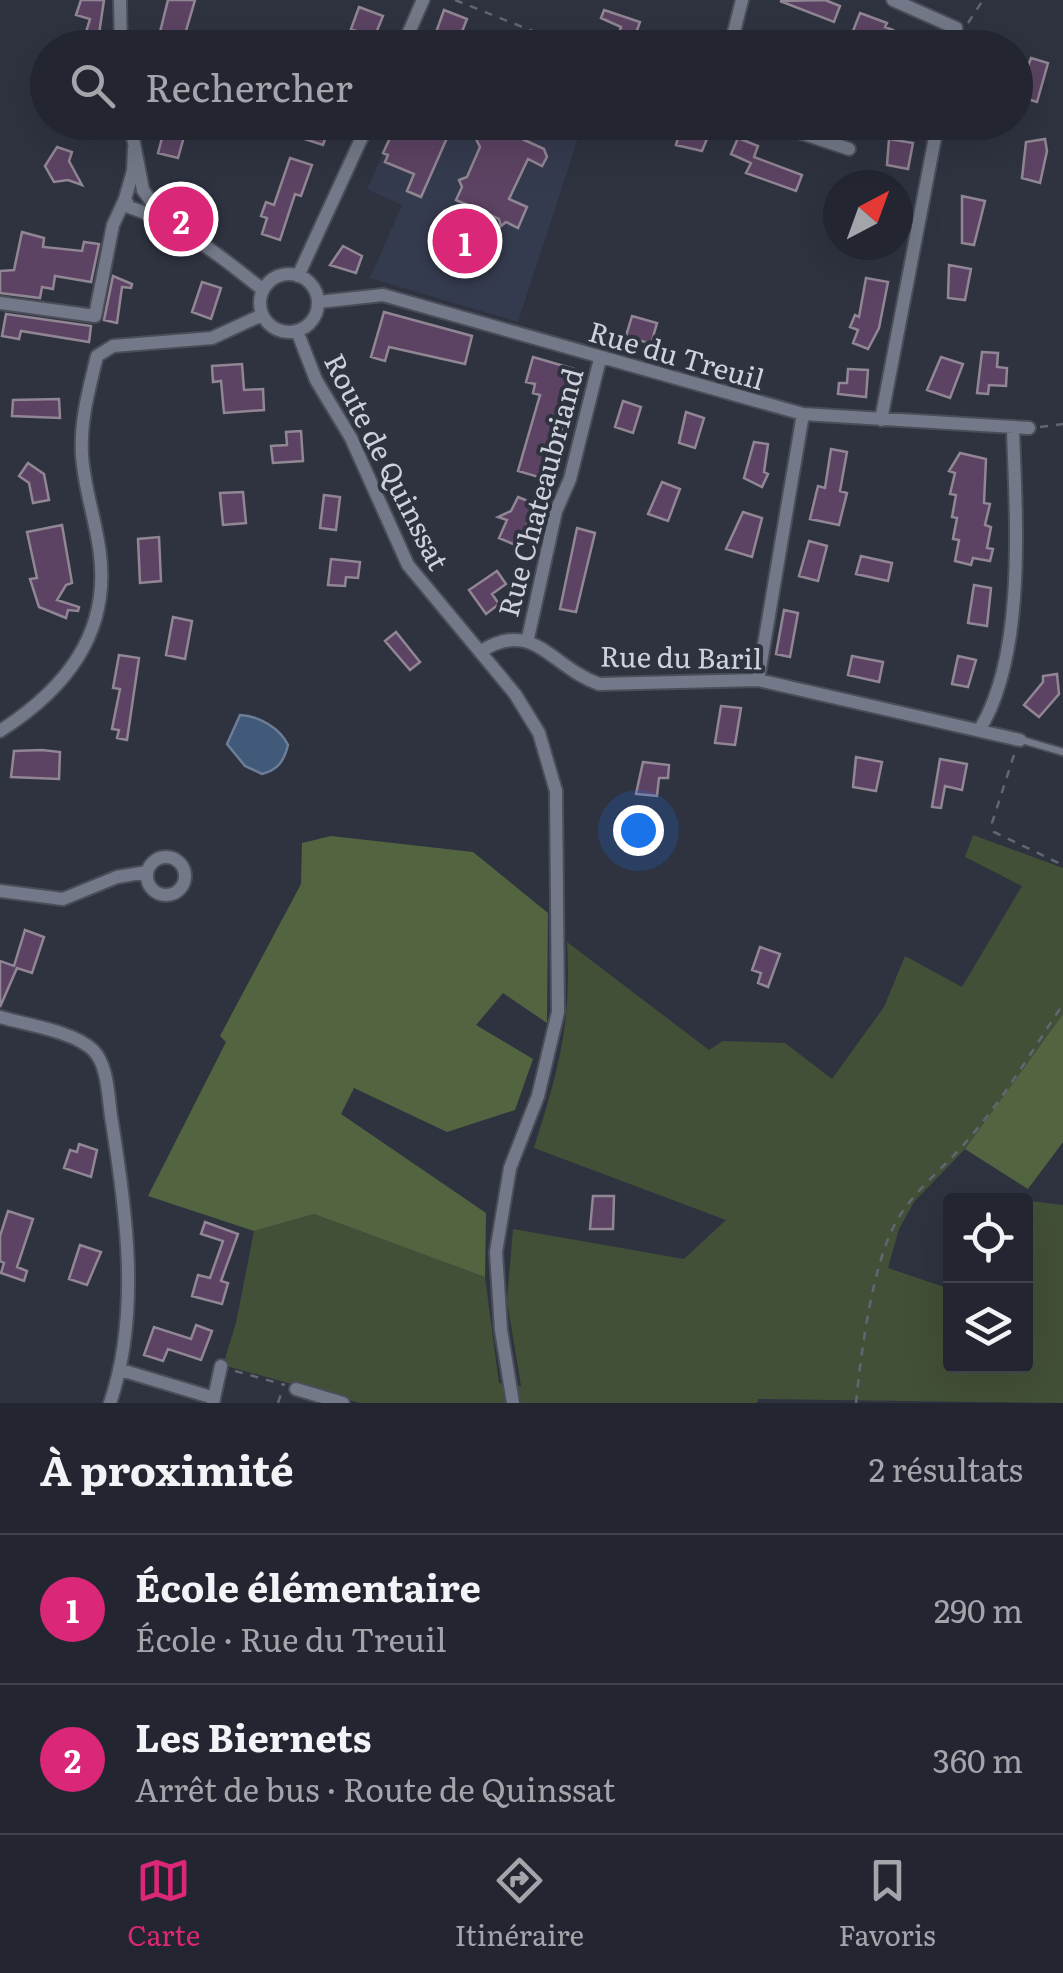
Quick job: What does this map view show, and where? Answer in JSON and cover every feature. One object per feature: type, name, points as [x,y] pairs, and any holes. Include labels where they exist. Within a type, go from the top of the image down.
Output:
[{"type":"street","points":[[120,0],[121,30]]},
{"type":"street","points":[[410,30],[423,0]]},
{"type":"street","points":[[734,30],[742,0]]},
{"type":"street","points":[[893,0],[956,28]]},
{"type":"street","points":[[113,235],[142,201],[133,140]]},
{"type":"street","points":[[298,276],[361,140]]},
{"type":"street","points":[[822,140],[849,149]]},
{"type":"street","points":[[881,420],[935,140]]},
{"type":"street","points":[[0,303],[95,316],[134,150]]},
{"type":"street","points":[[126,195],[142,201],[164,220],[217,252],[263,290]]},
{"type":"street","points":[[278,276],[298,276],[308,282],[318,302],[312,320],[297,331],[277,330],[262,315],[263,290],[278,276]]},
{"type":"street","name":"Rue du Treuil","points":[[318,302],[383,296],[804,414],[1013,431],[1028,428]]},
{"type":"street","points":[[0,731],[72,672],[98,602],[100,552],[82,458],[82,421],[97,356],[113,346],[212,338],[262,315]]},
{"type":"street","name":"Route de Quinssat","points":[[297,331],[316,380],[351,438],[408,565],[480,652],[539,733],[556,791],[558,1012],[538,1096],[510,1168],[496,1252],[501,1330],[513,1403]]},
{"type":"street","name":"Rue Chateaubriand","points":[[528,638],[556,511],[570,479],[600,359]]},
{"type":"street","points":[[758,680],[804,414]]},
{"type":"street","points":[[980,729],[997,692],[1017,582],[1013,431]]},
{"type":"street","points":[[480,652],[506,638],[528,638]]},
{"type":"street","name":"Rue du Baril","points":[[528,638],[575,676],[598,684],[758,680],[1016,738]]},
{"type":"street","points":[[0,891],[63,899],[118,876],[147,872]]},
{"type":"street","points":[[0,1017],[85,1044],[102,1066],[126,1210],[121,1370],[110,1403]]},
{"type":"street","points":[[121,1370],[214,1400],[221,1366]]},
{"type":"street","points":[[290,1387],[343,1403]]},
{"type":"lane","points":[[1016,738],[1063,752]]},
{"type":"path","points":[[455,0],[527,30]]},
{"type":"path","points":[[956,28],[971,22],[983,0]]},
{"type":"path","points":[[1028,428],[1063,424]]},
{"type":"path","points":[[1016,738],[1015,759],[992,822],[994,832],[1063,864]]},
{"type":"path","points":[[856,1403],[862,1343],[891,1231],[912,1198],[966,1143],[1004,1095],[1063,1004]]},
{"type":"path","points":[[221,1366],[290,1387],[278,1403]]},
{"type":"shaded area","points":[[389,140],[577,140],[518,322],[370,278],[402,205],[367,189]]},
{"type":"shaded area","points":[[240,715],[268,724],[288,745],[272,770],[262,774],[245,766],[227,744]]},
{"type":"green space","points":[[973,835],[1063,868],[1063,1014],[965,1149],[914,1202],[899,1229],[888,1268],[943,1287],[943,1373],[1033,1373],[1033,1201],[1063,1205],[1063,1403],[758,1399],[757,1403],[360,1403],[223,1365],[236,1323],[254,1231],[314,1214],[485,1277],[499,1383],[521,1386],[507,1301],[513,1229],[684,1259],[726,1220],[534,1148],[565,1023],[567,942],[709,1050],[723,1041],[785,1043],[832,1079],[884,1007],[905,956],[962,987],[1022,886],[965,857]]},
{"type":"green space","points":[[331,836],[473,852],[548,913],[547,1023],[503,993],[476,1025],[533,1059],[515,1110],[447,1132],[354,1088],[341,1114],[486,1213],[485,1277],[314,1214],[254,1231],[148,1196],[226,1042],[220,1036],[301,884],[302,843]]},
{"type":"green space","points":[[1063,1014],[1063,1142],[1028,1189],[965,1149]]},
{"type":"building","points":[[81,0],[104,0],[100,30],[87,30],[90,19],[76,15]]},
{"type":"building","points":[[168,0],[195,0],[186,30],[160,30]]},
{"type":"building","points":[[825,0],[840,6],[834,22],[780,1]]},
{"type":"building","points":[[359,7],[383,16],[377,30],[351,29]]},
{"type":"building","points":[[444,10],[467,19],[463,30],[437,30]]},
{"type":"building","points":[[604,10],[640,22],[637,30],[620,30],[621,27],[601,18]]},
{"type":"building","points":[[860,13],[887,23],[885,27],[893,30],[853,30]]},
{"type":"building","points":[[1033,59],[1048,63],[1037,102],[1033,101]]},
{"type":"building","points":[[1045,139],[1047,151],[1040,183],[1022,178],[1026,142]]},
{"type":"building","points":[[162,140],[183,140],[178,158],[158,153]]},
{"type":"building","points":[[389,140],[446,140],[421,197],[407,191],[414,174],[385,162],[388,155],[383,153]]},
{"type":"building","points":[[476,140],[524,140],[544,149],[547,157],[542,166],[528,159],[509,199],[527,207],[518,228],[506,222],[501,226],[499,219],[456,200],[462,187],[459,180],[467,177],[480,147]]},
{"type":"building","points":[[677,140],[706,140],[702,151],[676,145]]},
{"type":"building","points":[[737,140],[758,146],[754,157],[802,175],[796,191],[746,173],[751,163],[731,154]]},
{"type":"building","points":[[889,140],[913,143],[908,169],[887,165]]},
{"type":"building","points":[[57,147],[72,152],[69,161],[82,185],[68,180],[54,182],[45,166]]},
{"type":"building","points":[[290,158],[312,165],[301,196],[295,194],[280,240],[262,234],[267,218],[261,216],[266,202],[274,205]]},
{"type":"building","points":[[962,196],[985,201],[974,245],[962,243]]},
{"type":"building","points":[[22,232],[44,238],[43,247],[82,251],[84,242],[99,244],[91,282],[55,276],[53,289],[42,287],[40,298],[0,293],[0,271],[14,270]]},
{"type":"building","points":[[343,246],[362,256],[356,273],[330,265]]},
{"type":"building","points":[[949,265],[971,269],[965,300],[948,298]]},
{"type":"building","points":[[113,276],[132,284],[131,288],[122,287],[117,323],[104,320]]},
{"type":"building","points":[[866,278],[888,282],[879,328],[868,349],[853,343],[858,330],[850,327],[855,315],[859,317]]},
{"type":"building","points":[[202,282],[221,288],[211,319],[192,312]]},
{"type":"building","points":[[384,312],[472,336],[465,364],[389,347],[385,361],[371,357]]},
{"type":"building","points":[[6,314],[91,326],[89,342],[21,331],[19,339],[2,336]]},
{"type":"building","points":[[632,316],[657,323],[651,344],[626,336]]},
{"type":"building","points":[[982,352],[998,353],[997,367],[1007,368],[1006,386],[989,385],[988,394],[977,393]]},
{"type":"building","points":[[533,357],[574,369],[552,481],[518,471],[540,395],[533,393],[535,384],[526,382]]},
{"type":"building","points":[[941,357],[963,364],[950,398],[927,390]]},
{"type":"building","points":[[242,364],[244,390],[263,389],[264,410],[224,413],[221,381],[213,382],[212,366]]},
{"type":"building","points":[[848,369],[868,370],[866,397],[838,394],[839,383],[847,383]]},
{"type":"building","points":[[59,399],[60,418],[12,416],[13,400]]},
{"type":"building","points":[[623,401],[641,407],[633,433],[615,427]]},
{"type":"building","points":[[686,412],[704,418],[695,448],[679,443]]},
{"type":"building","points":[[301,431],[303,461],[273,463],[271,446],[287,445],[286,432]]},
{"type":"building","points":[[754,442],[768,444],[764,472],[768,474],[762,487],[744,478]]},
{"type":"building","points":[[831,449],[847,452],[840,491],[847,493],[839,525],[810,519],[818,486],[825,488]]},
{"type":"building","points":[[960,453],[986,459],[984,503],[990,504],[985,525],[991,527],[987,548],[993,549],[990,561],[973,558],[971,565],[955,561],[959,540],[953,539],[956,495],[950,494],[955,473],[949,471]]},
{"type":"building","points":[[28,463],[44,474],[49,500],[33,503],[29,483],[19,476]]},
{"type":"building","points":[[662,482],[680,489],[668,521],[648,514]]},
{"type":"building","points":[[243,492],[246,523],[223,525],[220,493]]},
{"type":"building","points":[[324,495],[340,497],[336,530],[320,528]]},
{"type":"building","points":[[518,497],[535,504],[518,546],[499,538],[507,520],[498,517],[511,511]]},
{"type":"building","points":[[743,512],[762,518],[752,557],[726,549]]},
{"type":"building","points":[[62,525],[72,583],[66,585],[57,600],[79,607],[78,611],[68,610],[66,618],[39,607],[30,579],[37,578],[27,532]]},
{"type":"building","points":[[577,528],[595,533],[576,612],[560,609]]},
{"type":"building","points":[[159,537],[161,581],[140,583],[138,539]]},
{"type":"building","points":[[809,541],[827,546],[818,581],[799,576]]},
{"type":"building","points":[[861,556],[892,563],[888,581],[856,574]]},
{"type":"building","points":[[331,559],[360,562],[358,578],[346,577],[345,586],[328,585]]},
{"type":"building","points":[[497,571],[506,584],[492,594],[499,604],[486,614],[469,590]]},
{"type":"building","points":[[974,585],[991,588],[987,626],[968,623]]},
{"type":"building","points":[[784,610],[798,613],[790,657],[776,654]]},
{"type":"building","points":[[173,617],[192,621],[185,659],[166,655]]},
{"type":"building","points":[[396,632],[420,662],[410,670],[385,641]]},
{"type":"building","points":[[119,655],[139,658],[127,740],[117,738],[119,730],[112,729],[120,689],[113,688]]},
{"type":"building","points":[[852,656],[883,662],[879,682],[848,675]]},
{"type":"building","points":[[958,656],[976,660],[968,687],[952,684]]},
{"type":"building","points":[[1057,674],[1059,694],[1039,717],[1024,705],[1043,682],[1043,676]]},
{"type":"building","points":[[721,706],[741,708],[735,745],[715,743]]},
{"type":"building","points":[[14,751],[60,752],[59,779],[11,777]]},
{"type":"building","points":[[856,757],[882,762],[876,791],[853,787]]},
{"type":"building","points":[[940,759],[967,764],[962,790],[945,786],[941,808],[932,807]]},
{"type":"building","points":[[643,762],[669,765],[668,778],[659,778],[657,796],[636,794]]},
{"type":"building","points":[[25,930],[44,937],[32,973],[17,968],[0,1007],[0,961],[14,966]]},
{"type":"building","points":[[760,947],[780,954],[768,987],[758,983],[761,973],[752,970]]},
{"type":"building","points":[[79,1144],[97,1150],[91,1177],[64,1168],[70,1150],[77,1152]]},
{"type":"building","points":[[593,1196],[614,1196],[613,1229],[590,1229]]},
{"type":"building","points":[[8,1211],[33,1219],[17,1267],[27,1271],[24,1281],[1,1273],[4,1263],[0,1261],[0,1236]]},
{"type":"building","points":[[205,1222],[238,1234],[221,1281],[228,1283],[222,1304],[192,1296],[198,1275],[210,1278],[223,1241],[201,1234]]},
{"type":"building","points":[[80,1245],[101,1252],[87,1285],[69,1279]]},
{"type":"building","points":[[196,1325],[212,1331],[201,1360],[168,1349],[163,1361],[144,1355],[154,1327],[191,1339]]},
{"type":"place","name":"Les Biernets","points":[[181,219]]},
{"type":"place","name":"École élémentaire","points":[[465,241]]}]
